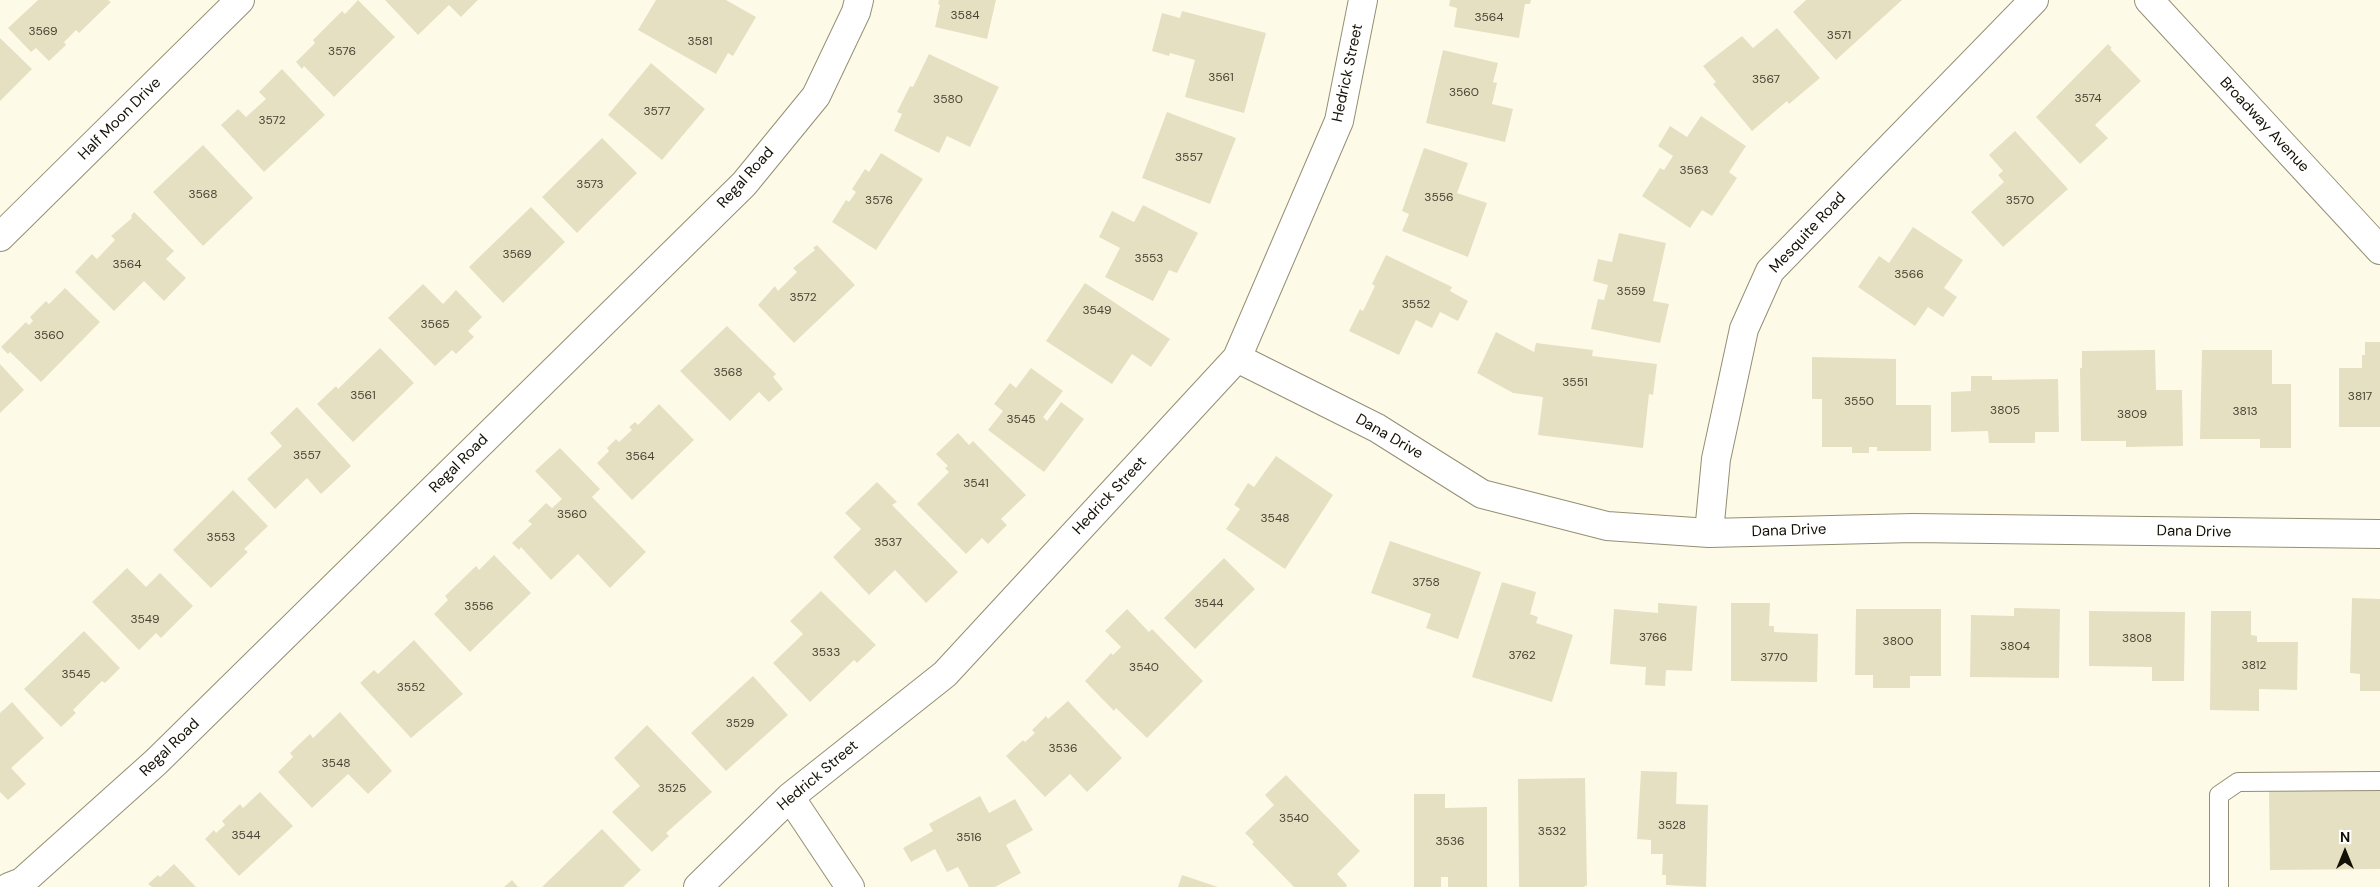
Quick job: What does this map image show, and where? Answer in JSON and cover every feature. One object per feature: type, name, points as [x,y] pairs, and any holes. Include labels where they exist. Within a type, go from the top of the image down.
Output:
[{"type":"street","name":"Half Moon Drive","points":[[0,238],[240,0]]},
{"type":"street","name":"Regal Road","points":[[9,887],[22,882],[156,762],[744,184],[816,96],[856,12],[859,0]]},
{"type":"street","name":"Hedrick Street","points":[[698,887],[790,797],[945,674],[1237,358],[1339,121],[1363,0]]},
{"type":"street","name":"Mesquite Road","points":[[1709,533],[1716,459],[1744,329],[1770,271],[2034,0]]},
{"type":"street","name":"Broadway Avenue","points":[[2149,0],[2380,250]]},
{"type":"street","name":"Dana Drive","points":[[1237,358],[1377,428],[1482,494],[1606,526],[1709,533],[1913,528],[2380,534]]},
{"type":"street","points":[[790,797],[850,887]]},
{"type":"lane","points":[[2219,887],[2219,796],[2238,782],[2380,781]]},
{"type":"building","points":[[38,0],[108,0],[111,2],[79,33],[76,30],[64,42],[66,45],[49,61],[36,48],[31,52],[8,28]]},
{"type":"building","points":[[358,0],[395,37],[334,97],[304,66],[302,69],[296,62],[315,43],[313,40],[342,11],[345,14]]},
{"type":"building","points":[[385,0],[478,0],[461,17],[449,5],[418,35]]},
{"type":"building","points":[[656,0],[726,0],[756,17],[733,56],[728,53],[716,74],[638,30]]},
{"type":"building","points":[[939,0],[996,0],[987,39],[935,27],[940,5],[938,4]]},
{"type":"building","points":[[1450,0],[1531,0],[1530,4],[1525,4],[1519,38],[1454,27],[1457,8],[1449,6]]},
{"type":"building","points":[[1806,0],[1902,0],[1836,60],[1793,12]]},
{"type":"building","points":[[1182,11],[1266,33],[1244,113],[1185,97],[1195,60],[1170,53],[1169,56],[1152,51],[1162,13],[1180,18]]},
{"type":"building","points":[[1777,28],[1820,78],[1789,104],[1787,101],[1752,131],[1713,84],[1716,82],[1703,66],[1742,36],[1753,48]]},
{"type":"building","points":[[0,38],[32,69],[0,101]]},
{"type":"building","points":[[2108,44],[2112,48],[2110,49],[2141,81],[2095,125],[2108,138],[2080,164],[2036,117]]},
{"type":"building","points":[[1443,50],[1498,63],[1493,82],[1497,83],[1492,104],[1513,109],[1505,142],[1426,123]]},
{"type":"building","points":[[929,54],[999,87],[970,147],[947,136],[939,153],[894,131],[902,114],[897,112],[910,86],[913,87]]},
{"type":"building","points":[[651,63],[705,109],[662,160],[608,115]]},
{"type":"building","points":[[282,69],[325,115],[264,172],[221,125],[238,109],[246,117],[266,99],[259,92]]},
{"type":"building","points":[[1167,112],[1236,138],[1210,204],[1142,178]]},
{"type":"building","points":[[1701,116],[1746,146],[1729,172],[1737,178],[1712,216],[1702,210],[1690,228],[1642,196],[1660,168],[1664,170],[1673,156],[1658,146],[1670,126],[1687,137]]},
{"type":"building","points":[[2015,131],[2068,189],[2003,247],[1971,212],[2004,182],[1998,175],[2003,171],[1989,155]]},
{"type":"building","points":[[602,138],[637,173],[577,233],[542,197]]},
{"type":"building","points":[[203,145],[253,198],[203,246],[153,192]]},
{"type":"building","points":[[1424,148],[1468,163],[1457,193],[1487,203],[1468,257],[1402,231],[1409,214],[1402,211]]},
{"type":"building","points":[[881,153],[923,179],[876,250],[832,222],[846,200],[849,202],[856,192],[852,189],[865,169],[869,172]]},
{"type":"building","points":[[1143,205],[1198,233],[1177,273],[1169,270],[1153,301],[1105,277],[1120,248],[1099,237],[1112,211],[1134,222]]},
{"type":"building","points":[[531,207],[565,242],[503,303],[469,267]]},
{"type":"building","points":[[134,212],[174,251],[166,259],[186,278],[164,301],[144,281],[114,311],[75,272],[92,254],[97,259],[115,240],[111,236],[132,218],[131,216]]},
{"type":"building","points":[[1913,227],[1963,260],[1944,288],[1957,297],[1943,317],[1928,307],[1915,326],[1858,287],[1879,256],[1889,263]]},
{"type":"building","points":[[1619,233],[1666,243],[1653,301],[1669,304],[1660,343],[1591,329],[1598,299],[1604,300],[1608,285],[1593,281],[1598,259],[1612,262]]},
{"type":"building","points":[[817,245],[855,285],[794,343],[758,305],[775,286],[778,291],[797,272],[793,268],[815,250],[813,248]]},
{"type":"building","points":[[1386,255],[1452,287],[1450,291],[1468,301],[1458,321],[1440,312],[1432,328],[1416,320],[1399,355],[1349,331],[1360,309],[1363,311],[1375,286],[1372,284]]},
{"type":"building","points":[[1085,283],[1170,339],[1151,367],[1132,354],[1112,384],[1046,341]]},
{"type":"building","points":[[423,284],[443,304],[456,290],[482,317],[468,331],[474,337],[456,354],[452,350],[435,366],[388,318]]},
{"type":"building","points":[[65,288],[100,322],[41,382],[10,352],[8,354],[1,347],[26,322],[29,325],[33,321],[30,317],[46,301],[49,304]]},
{"type":"building","points":[[727,326],[776,374],[773,377],[783,389],[769,402],[759,392],[730,421],[680,371]]},
{"type":"building","points":[[1496,332],[1534,352],[1536,343],[1593,350],[1592,356],[1657,364],[1653,395],[1649,394],[1643,448],[1538,435],[1543,397],[1513,393],[1477,373]]},
{"type":"building","points":[[2365,342],[2380,342],[2380,427],[2339,427],[2339,368],[2362,368]]},
{"type":"building","points":[[380,348],[414,383],[353,442],[317,404],[336,386],[338,389]]},
{"type":"building","points":[[2155,350],[2156,390],[2182,390],[2183,446],[2126,447],[2126,441],[2081,441],[2080,368],[2082,368],[2082,351]]},
{"type":"building","points":[[2202,350],[2272,350],[2272,384],[2291,384],[2291,448],[2260,448],[2260,439],[2200,439]]},
{"type":"building","points":[[1812,357],[1896,359],[1896,405],[1931,405],[1931,451],[1877,451],[1877,447],[1869,447],[1869,453],[1852,453],[1852,447],[1822,447],[1822,399],[1812,399]]},
{"type":"building","points":[[0,364],[24,390],[0,413]]},
{"type":"building","points":[[1031,368],[1063,391],[1043,417],[1047,421],[1061,402],[1084,419],[1044,472],[988,430],[1003,411],[994,404],[1010,383],[1016,388]]},
{"type":"building","points":[[1971,376],[1992,376],[1992,380],[2058,379],[2059,432],[2035,432],[2035,443],[1989,443],[1988,431],[1951,432],[1951,392],[1971,391]]},
{"type":"building","points":[[659,404],[694,440],[632,500],[597,463],[609,451],[607,448],[616,439],[619,442],[632,430],[629,427],[635,422],[638,425]]},
{"type":"building","points":[[297,407],[351,466],[321,494],[307,478],[275,509],[247,479],[282,446],[270,433]]},
{"type":"building","points":[[958,433],[969,445],[973,441],[1026,495],[1001,519],[1007,525],[988,544],[982,538],[966,554],[917,504],[949,472],[945,468],[948,466],[936,454]]},
{"type":"building","points":[[560,448],[600,489],[592,497],[646,552],[610,588],[578,554],[551,580],[521,547],[519,550],[512,543],[532,524],[528,521],[546,503],[552,508],[562,499],[535,471]]},
{"type":"building","points":[[1276,456],[1333,495],[1285,569],[1226,529],[1240,509],[1234,505],[1248,483],[1254,487]]},
{"type":"building","points":[[877,482],[897,502],[892,505],[958,572],[926,603],[895,570],[869,595],[833,557],[861,529],[845,513]]},
{"type":"building","points":[[233,490],[268,526],[244,549],[248,552],[211,588],[173,550]]},
{"type":"building","points":[[1390,541],[1481,572],[1458,639],[1426,628],[1431,614],[1371,593]]},
{"type":"building","points":[[494,555],[531,593],[470,652],[434,614],[448,600],[445,596],[476,566],[479,570]]},
{"type":"building","points":[[1224,558],[1255,589],[1195,649],[1164,618]]},
{"type":"building","points":[[127,568],[146,587],[160,573],[193,606],[161,638],[156,633],[139,650],[92,602]]},
{"type":"building","points":[[1502,582],[1536,592],[1530,614],[1538,617],[1536,623],[1573,635],[1552,702],[1472,677]]},
{"type":"building","points":[[821,591],[876,645],[857,663],[854,660],[810,702],[773,663],[803,634],[790,621]]},
{"type":"building","points":[[2352,598],[2380,599],[2380,691],[2360,691],[2360,674],[2350,673]]},
{"type":"building","points":[[1658,603],[1697,606],[1692,671],[1666,670],[1665,686],[1645,685],[1646,667],[1610,664],[1614,609],[1658,613]]},
{"type":"building","points":[[1731,603],[1770,603],[1769,626],[1774,626],[1774,632],[1818,634],[1817,682],[1731,681]]},
{"type":"building","points":[[2014,608],[2060,609],[2059,678],[1970,677],[1971,615],[2014,616]]},
{"type":"building","points":[[1127,609],[1149,632],[1152,629],[1203,681],[1147,738],[1116,708],[1114,711],[1085,681],[1111,653],[1113,655],[1121,647],[1105,631]]},
{"type":"building","points":[[1856,609],[1941,609],[1941,676],[1910,676],[1910,688],[1873,688],[1873,675],[1855,675]]},
{"type":"building","points":[[2089,611],[2185,612],[2184,681],[2152,681],[2152,667],[2089,666]]},
{"type":"building","points":[[2211,611],[2251,611],[2251,635],[2257,636],[2257,642],[2298,642],[2297,690],[2259,689],[2259,711],[2210,710]]},
{"type":"building","points":[[84,631],[120,668],[105,683],[102,681],[73,710],[76,713],[61,727],[24,689]]},
{"type":"building","points":[[414,640],[463,694],[411,738],[360,683],[374,670],[378,674]]},
{"type":"building","points":[[753,676],[788,715],[726,771],[691,733]]},
{"type":"building","points":[[1068,701],[1122,758],[1087,792],[1070,774],[1045,797],[1006,756],[1023,740],[1025,742],[1035,733],[1032,730],[1046,716],[1048,719]]},
{"type":"building","points":[[12,702],[44,738],[11,768],[26,784],[8,800],[0,792],[0,713]]},
{"type":"building","points":[[340,712],[392,771],[368,794],[348,774],[312,808],[278,772],[293,757],[290,753],[310,734],[313,738]]},
{"type":"building","points":[[647,725],[712,792],[666,833],[669,836],[652,852],[612,812],[640,786],[614,758]]},
{"type":"building","points":[[1641,771],[1677,772],[1676,804],[1708,805],[1706,887],[1666,885],[1666,875],[1662,875],[1663,854],[1651,854],[1651,840],[1637,839]]},
{"type":"building","points":[[1286,775],[1360,851],[1337,874],[1347,885],[1346,887],[1294,887],[1252,844],[1254,842],[1245,833],[1274,805],[1265,795]]},
{"type":"building","points":[[1585,778],[1587,885],[1584,887],[1519,887],[1518,779]]},
{"type":"building","points":[[2380,789],[2380,869],[2270,870],[2269,790]]},
{"type":"building","points":[[260,792],[293,826],[239,876],[205,839],[214,830],[216,833],[225,825],[222,821],[240,804],[243,808]]},
{"type":"building","points":[[1414,794],[1445,794],[1445,808],[1487,807],[1487,887],[1448,887],[1448,877],[1441,877],[1441,887],[1414,887]]},
{"type":"building","points":[[980,796],[989,813],[1015,799],[1033,830],[1006,845],[1021,873],[995,887],[969,887],[958,867],[947,872],[935,849],[911,862],[903,848],[933,831],[929,824]]},
{"type":"building","points":[[602,829],[641,870],[623,887],[542,887]]},
{"type":"building","points":[[174,864],[196,887],[152,887],[148,884],[158,875],[160,877]]},
{"type":"building","points":[[1182,875],[1218,887],[1178,887]]},
{"type":"building","points":[[512,880],[518,887],[504,887]]}]
